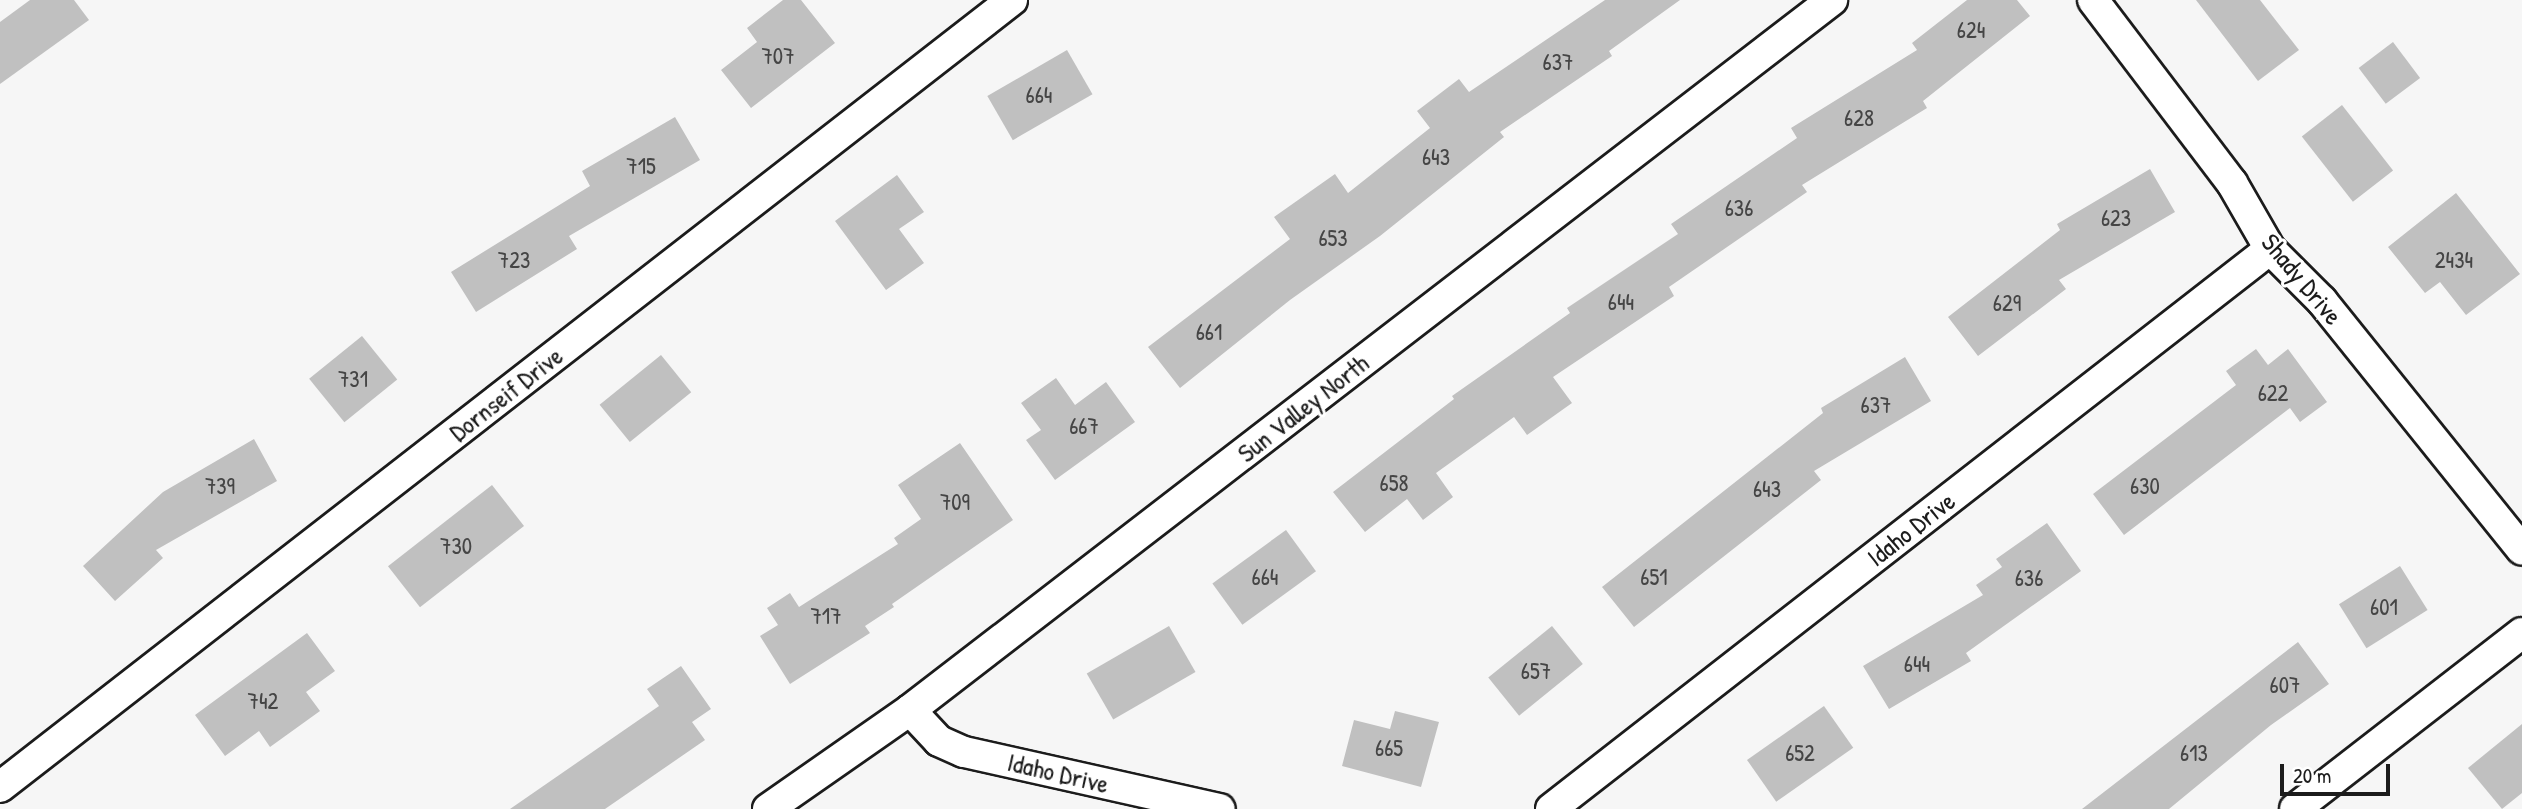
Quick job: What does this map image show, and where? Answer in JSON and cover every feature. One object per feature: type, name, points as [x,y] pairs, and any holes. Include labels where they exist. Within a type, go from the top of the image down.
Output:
[{"type":"street","name":"Dornseif Drive","points":[[0,787],[1012,0]]},
{"type":"street","name":"Sun Valley North","points":[[768,809],[910,710],[1832,0]]},
{"type":"street","name":"Shady Drive","points":[[2093,0],[2232,183],[2270,249],[2322,302],[2522,550]]},
{"type":"street","name":"Idaho Drive","points":[[1551,809],[2270,249]]},
{"type":"street","points":[[2295,809],[2522,634]]},
{"type":"street","name":"Idaho Drive","points":[[910,710],[939,741],[964,752],[1220,809]]},
{"type":"building","points":[[30,0],[74,0],[89,20],[0,84],[0,22]]},
{"type":"building","points":[[783,0],[801,0],[835,43],[751,108],[721,70],[757,42],[747,28]]},
{"type":"building","points":[[1605,0],[1680,0],[1609,51],[1612,56],[1500,132],[1504,137],[1380,236],[1290,300],[1180,388],[1148,347],[1290,239],[1274,217],[1335,174],[1348,193],[1430,128],[1417,111],[1459,79],[1469,92]]},
{"type":"building","points":[[1967,0],[2017,0],[2030,16],[1923,101],[1927,108],[1802,185],[1807,192],[1669,287],[1674,296],[1553,377],[1572,403],[1527,435],[1514,417],[1436,473],[1453,497],[1423,520],[1407,499],[1365,532],[1333,492],[1454,399],[1452,396],[1570,313],[1567,308],[1678,234],[1671,224],[1797,138],[1791,128],[1917,50],[1912,43]]},
{"type":"building","points":[[2196,0],[2260,0],[2299,50],[2258,81]]},
{"type":"building","points":[[2393,42],[2420,78],[2386,104],[2359,68]]},
{"type":"building","points":[[1067,50],[1092,94],[1013,140],[987,96]]},
{"type":"building","points":[[2342,105],[2393,170],[2353,202],[2302,136]]},
{"type":"building","points":[[675,117],[700,160],[569,236],[577,249],[476,312],[451,272],[590,186],[582,171]]},
{"type":"building","points":[[2150,169],[2175,212],[2059,280],[2066,289],[1978,356],[1948,317],[2060,230],[2057,224]]},
{"type":"building","points":[[897,175],[924,212],[899,229],[924,263],[886,290],[835,221]]},
{"type":"building","points":[[2456,193],[2520,274],[2466,315],[2440,282],[2425,293],[2388,247]]},
{"type":"building","points":[[362,336],[397,380],[344,422],[309,379]]},
{"type":"building","points":[[2256,349],[2268,365],[2288,349],[2327,402],[2300,422],[2290,408],[2124,535],[2093,494],[2236,385],[2226,371]]},
{"type":"building","points":[[661,355],[691,392],[630,442],[600,405]]},
{"type":"building","points":[[1905,357],[1931,401],[1814,471],[1821,480],[1634,627],[1602,587],[1823,413],[1821,408]]},
{"type":"building","points":[[1056,378],[1075,405],[1106,382],[1135,422],[1055,480],[1026,440],[1041,430],[1021,403]]},
{"type":"building","points":[[254,439],[277,481],[156,550],[163,558],[115,601],[83,566],[163,492]]},
{"type":"building","points":[[960,443],[1013,520],[892,604],[894,607],[865,626],[870,633],[790,684],[760,636],[778,625],[767,608],[790,593],[799,607],[898,544],[894,538],[921,519],[898,485]]},
{"type":"building","points":[[492,485],[524,526],[420,607],[388,566]]},
{"type":"building","points":[[2047,523],[2081,571],[1966,653],[1971,661],[1889,709],[1863,666],[1983,595],[1976,585],[2002,567],[1996,559]]},
{"type":"building","points":[[1286,530],[1316,571],[1242,625],[1212,583]]},
{"type":"building","points":[[2400,566],[2428,610],[2366,648],[2339,604]]},
{"type":"building","points":[[1169,626],[1196,672],[1113,719],[1087,674]]},
{"type":"building","points":[[1552,626],[1583,664],[1519,716],[1488,678]]},
{"type":"building","points":[[307,633],[335,671],[306,692],[320,711],[270,747],[259,731],[225,756],[195,715]]},
{"type":"building","points":[[2298,642],[2329,684],[2271,725],[2169,809],[2082,809]]},
{"type":"building","points":[[681,666],[711,709],[692,722],[705,740],[605,809],[510,809],[659,706],[647,689]]},
{"type":"building","points":[[1824,706],[1853,748],[1776,802],[1747,760]]},
{"type":"building","points":[[1395,711],[1439,722],[1421,787],[1342,766],[1354,720],[1390,729]]},
{"type":"building","points":[[2522,724],[2522,793],[2502,809],[2468,768]]}]
